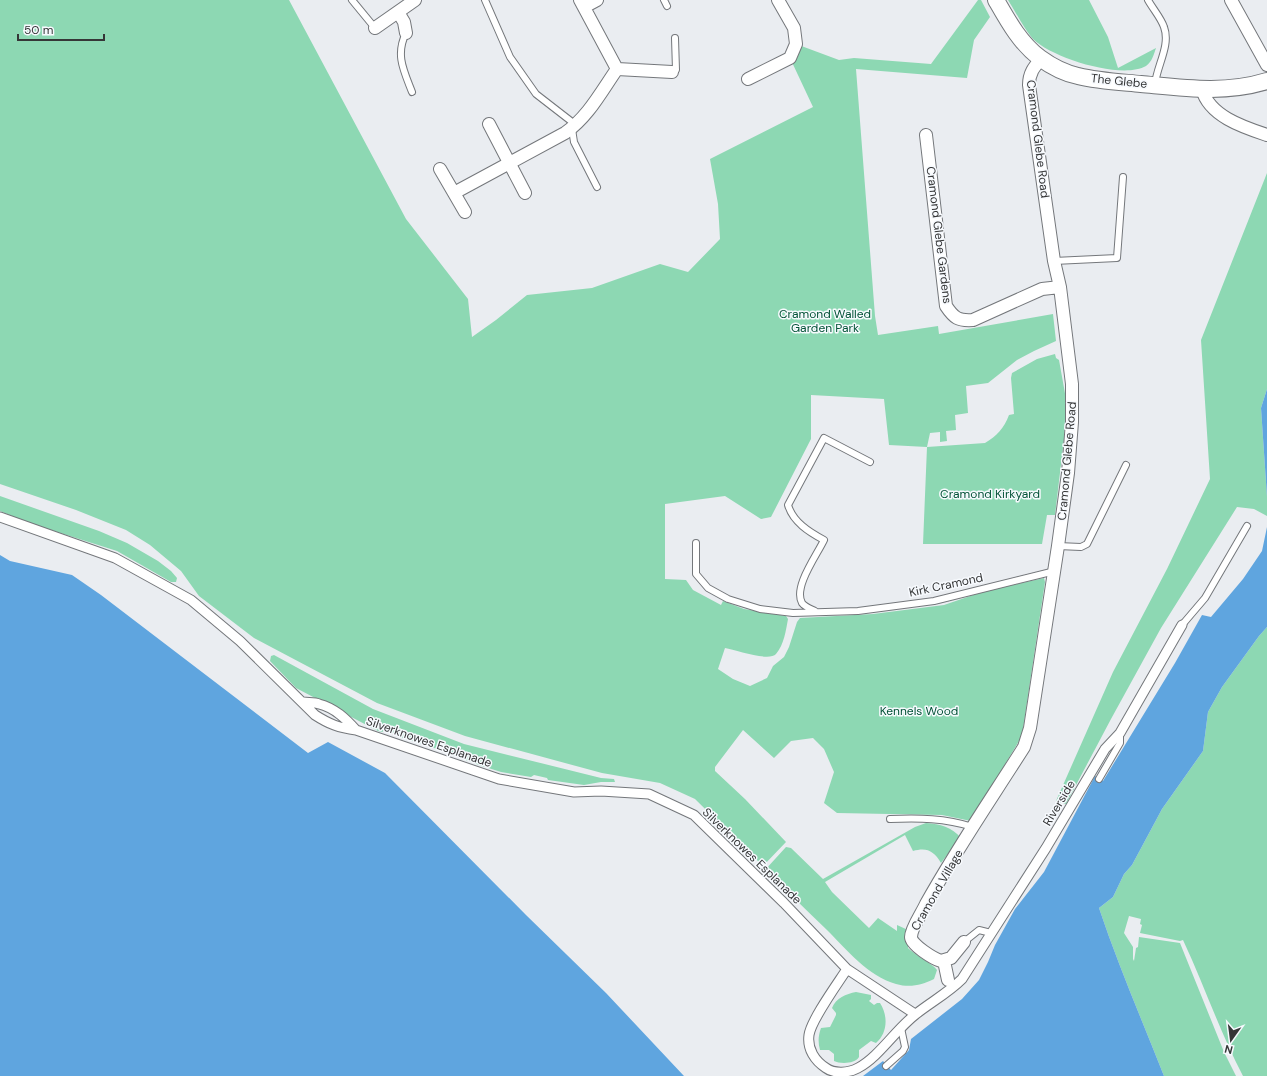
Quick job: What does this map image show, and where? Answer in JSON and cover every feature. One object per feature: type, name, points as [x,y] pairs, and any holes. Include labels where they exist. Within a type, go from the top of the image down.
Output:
[{"type":"street","points":[[375,28],[415,0]]},
{"type":"street","points":[[597,0],[582,4],[617,70]]},
{"type":"street","name":"The Glebe","points":[[996,0],[1024,42],[1041,59],[1076,76],[1096,80],[1202,89],[1236,88],[1267,81]]},
{"type":"street","points":[[1231,0],[1267,65]]},
{"type":"street","points":[[748,80],[790,58],[796,44],[794,28],[780,1]]},
{"type":"street","points":[[398,12],[404,22],[406,33]]},
{"type":"street","name":"Cramond Glebe Road","points":[[973,827],[1024,747],[1030,728],[1055,571],[1068,474],[1073,398],[1060,287],[1054,261],[1029,85],[1029,77],[1032,70],[1041,59]]},
{"type":"street","points":[[454,193],[574,127],[591,108],[617,70]]},
{"type":"street","points":[[617,70],[672,72]]},
{"type":"street","points":[[1202,89],[1204,98],[1218,113],[1237,123],[1267,135]]},
{"type":"street","points":[[489,124],[526,193]]},
{"type":"street","name":"Cramond Glebe Gardens","points":[[926,135],[946,306],[953,316],[963,320],[973,320],[1042,289],[1060,287]]},
{"type":"street","points":[[440,169],[465,212]]},
{"type":"street","name":"Silverknowes Esplanade","points":[[0,517],[115,558],[191,600],[240,641],[315,715],[327,723],[341,728],[356,730],[499,778],[574,792],[601,791],[649,794],[694,815],[784,903],[847,969],[915,1014]]},
{"type":"street","name":"Riverside","points":[[949,985],[965,975],[1046,848],[1105,749],[1120,733],[1182,625]]},
{"type":"street","points":[[303,702],[319,704],[334,710],[345,717],[356,730]]},
{"type":"street","name":"Cramond Village","points":[[944,961],[938,960],[915,946],[911,941],[912,934],[933,892],[973,827]]},
{"type":"street","points":[[847,969],[816,1018],[809,1035],[810,1050],[819,1063],[828,1070],[841,1073],[857,1069],[871,1058],[915,1014],[949,985],[944,961],[951,958],[964,942]]},
{"type":"lane","points":[[352,0],[375,28]]},
{"type":"lane","points":[[485,0],[510,57],[536,94],[574,127],[574,142],[597,187]]},
{"type":"lane","points":[[1148,0],[1164,28],[1166,38],[1155,85]]},
{"type":"lane","points":[[406,33],[400,49],[403,68],[412,92]]},
{"type":"lane","points":[[672,72],[676,70],[675,38]]},
{"type":"lane","points":[[1054,261],[1116,258],[1123,177]]},
{"type":"lane","points":[[817,612],[803,604],[800,596],[801,583],[824,540],[808,532],[791,514],[788,506],[824,438],[870,462]]},
{"type":"lane","points":[[1058,546],[1082,547],[1087,544],[1126,465]]},
{"type":"lane","points":[[1182,625],[1205,598],[1247,526]]},
{"type":"lane","name":"Kirk Cramond","points":[[696,543],[696,574],[708,588],[728,600],[760,609],[794,612],[858,611],[934,602],[1055,571]]},
{"type":"lane","points":[[1098,779],[1120,743],[1120,733]]},
{"type":"lane","points":[[890,819],[933,818],[961,823],[973,827]]},
{"type":"lane","points":[[964,942],[979,930],[991,933]]},
{"type":"lane","points":[[886,1066],[903,1051],[905,1047],[901,1028]]},
{"type":"green space","points":[[0,0],[289,0],[406,219],[468,299],[472,337],[527,295],[592,288],[660,264],[688,272],[720,239],[718,204],[710,159],[813,107],[790,58],[796,44],[839,60],[854,58],[931,64],[978,0],[981,0],[990,17],[974,40],[967,78],[856,69],[875,316],[878,335],[938,326],[939,334],[1053,314],[1056,341],[1017,360],[988,383],[966,386],[968,413],[955,415],[956,430],[946,431],[947,441],[940,442],[940,432],[930,433],[927,447],[889,445],[884,399],[811,395],[811,439],[771,517],[761,519],[725,496],[665,504],[665,579],[686,580],[693,590],[721,605],[723,601],[744,609],[786,616],[788,619],[781,646],[776,654],[772,656],[767,657],[752,655],[725,648],[718,669],[733,679],[750,686],[767,678],[773,666],[784,657],[789,647],[797,622],[800,618],[873,614],[944,605],[982,592],[1044,578],[1045,582],[1022,736],[971,821],[942,815],[837,813],[824,803],[834,772],[824,749],[813,738],[791,741],[774,758],[743,730],[715,767],[715,771],[745,799],[786,842],[763,866],[695,799],[660,783],[602,773],[465,736],[377,703],[254,638],[199,596],[181,571],[150,545],[126,530],[76,510],[0,484]]},
{"type":"green space","points":[[1008,0],[1089,0],[1108,37],[1118,68],[1156,48],[1154,55],[1146,66],[1135,70],[1105,69],[1071,60],[1042,46],[1033,39],[1023,26]]},
{"type":"green space","points":[[1267,173],[1267,389],[1261,408],[1267,516],[1254,509],[1237,507],[1161,628],[1066,804],[1056,801],[1113,672],[1167,569],[1210,479],[1201,340]]},
{"type":"green space","name":"Cramond Kirkyard","points":[[1055,354],[1056,358],[1059,360],[1066,399],[1064,439],[1055,515],[1047,515],[1042,544],[923,544],[927,447],[985,443],[997,434],[1005,424],[1009,415],[1014,414],[1011,378],[1012,373],[1037,359]]},
{"type":"green space","points":[[0,496],[99,531],[127,543],[158,561],[171,571],[177,578],[176,582],[171,582],[117,551],[29,523],[0,511]]},
{"type":"green space","points":[[1267,627],[1267,1076],[1243,1076],[1227,1043],[1183,940],[1180,941],[1140,933],[1142,925],[1140,924],[1141,919],[1129,916],[1124,933],[1133,947],[1134,961],[1139,937],[1180,943],[1224,1052],[1236,1076],[1164,1076],[1122,971],[1099,908],[1113,897],[1124,874],[1132,865],[1162,809],[1203,751],[1208,712],[1222,687]]},
{"type":"green space","points":[[274,655],[373,709],[464,744],[601,778],[614,779],[615,782],[601,782],[584,785],[548,780],[547,778],[534,775],[531,777],[501,772],[429,746],[399,737],[397,734],[385,730],[382,732],[378,731],[296,688],[270,661],[271,656]]},
{"type":"green space","points":[[926,823],[945,827],[954,831],[961,838],[953,851],[950,851],[941,863],[930,851],[913,851],[905,835],[825,882],[832,892],[869,928],[878,918],[897,931],[897,925],[908,930],[908,948],[937,970],[934,979],[925,983],[911,986],[896,984],[867,969],[858,962],[765,870],[786,847],[791,848],[823,879],[915,827]]},
{"type":"green space","points":[[856,992],[871,995],[871,999],[869,1001],[874,1005],[880,1003],[883,1008],[885,1018],[885,1029],[880,1039],[876,1043],[871,1041],[859,1050],[859,1057],[857,1059],[847,1063],[837,1062],[834,1061],[834,1054],[829,1050],[820,1050],[820,1031],[821,1028],[830,1027],[836,1015],[832,1008],[836,1002],[845,995]]},
{"type":"water","points":[[1267,389],[1267,497],[1261,408]]},
{"type":"water","points":[[1267,527],[1267,627],[1222,687],[1208,712],[1203,751],[1162,809],[1132,865],[1124,874],[1113,897],[1099,908],[1122,971],[1164,1076],[863,1076],[883,1061],[891,1070],[909,1050],[911,1039],[962,999],[979,980],[995,945],[1015,909],[1044,872],[1095,776],[1103,781],[1175,663],[1202,615],[1211,617],[1243,579],[1262,551]]},
{"type":"water","points":[[0,555],[10,561],[72,575],[101,595],[308,753],[328,742],[385,773],[606,993],[684,1076],[0,1076]]},
{"type":"park label","name":"Cramond Walled Garden Park","points":[[825,321]]},
{"type":"park label","name":"Kennels Wood","points":[[919,711]]}]
